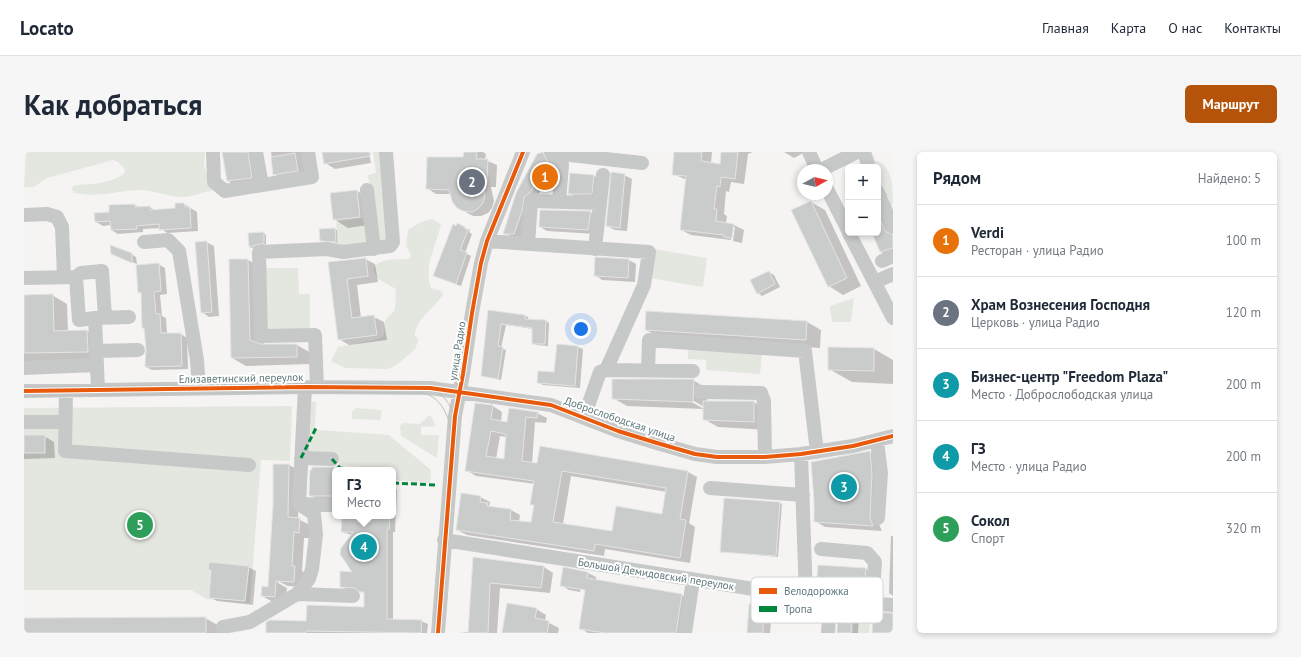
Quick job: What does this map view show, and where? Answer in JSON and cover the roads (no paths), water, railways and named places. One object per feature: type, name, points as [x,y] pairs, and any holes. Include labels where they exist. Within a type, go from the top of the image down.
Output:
[{"type":"street","points":[[213,152],[214,182],[225,191],[312,177],[308,152]]},
{"type":"street","points":[[256,152],[262,185]]},
{"type":"street","points":[[299,504],[301,458],[311,387],[315,335],[261,336],[259,252],[326,249],[343,252],[390,246],[393,242],[386,152]]},
{"type":"street","name":"улица Радио","points":[[438,633],[444,540],[458,393],[463,374],[481,263],[487,241],[523,152]]},
{"type":"street","points":[[809,152],[814,164]]},
{"type":"street","points":[[833,164],[857,152]]},
{"type":"street","points":[[864,152],[868,164]]},
{"type":"street","points":[[552,153],[642,163]]},
{"type":"street","points":[[552,153],[562,166],[559,202]]},
{"type":"street","points":[[595,249],[603,175]]},
{"type":"street","points":[[367,190],[374,249]]},
{"type":"street","points":[[833,200],[845,224]]},
{"type":"street","points":[[881,200],[893,226]]},
{"type":"street","points":[[528,244],[531,201],[600,203]]},
{"type":"street","points":[[24,215],[48,214],[57,217],[62,227],[79,320],[129,317]]},
{"type":"street","points":[[852,236],[893,318]]},
{"type":"street","points":[[144,242],[168,240],[179,251],[197,360],[199,388]]},
{"type":"street","points":[[487,241],[649,252],[644,285],[606,370]]},
{"type":"street","points":[[24,278],[70,277],[81,273],[102,271],[100,318],[96,351],[98,390]]},
{"type":"street","points":[[875,282],[893,274]]},
{"type":"street","points":[[648,370],[649,340],[805,351],[817,452]]},
{"type":"street","points":[[96,351],[138,350]]},
{"type":"street","points":[[24,368],[97,365]]},
{"type":"street","points":[[584,417],[600,372],[606,370],[693,371]]},
{"type":"street","name":"Елизаветинский переулок","points":[[24,391],[311,387],[430,388],[458,393]]},
{"type":"street","points":[[66,391],[65,451],[249,465]]},
{"type":"street","points":[[701,392],[761,393],[764,401],[765,457]]},
{"type":"street","name":"Доброслободская улица","points":[[458,393],[551,405],[618,431],[695,454],[717,457],[765,457],[801,454],[877,441],[893,436]]},
{"type":"street","points":[[24,422],[65,422]]},
{"type":"street","points":[[877,441],[881,473],[878,518]]},
{"type":"street","points":[[801,454],[805,577]]},
{"type":"street","points":[[301,458],[332,459]]},
{"type":"street","points":[[710,488],[803,495]]},
{"type":"street","points":[[299,504],[332,505]]},
{"type":"street","points":[[223,627],[250,622],[297,594],[309,579],[312,569],[316,522],[314,514],[299,504]]},
{"type":"street","name":"Большой Демидовский переулок","points":[[444,540],[751,589]]},
{"type":"street","points":[[821,549],[867,553],[875,562],[874,577]]},
{"type":"street","points":[[685,633],[694,580]]},
{"type":"street","points":[[297,594],[353,596]]},
{"type":"street","name":"Большой Демидовский переулок","points":[[883,604],[893,605]]},
{"type":"street","points":[[828,633],[829,623]]},
{"type":"tram line","points":[[24,387],[338,383],[415,385],[434,390],[441,394],[454,415],[457,434],[447,541],[441,633]]},
{"type":"tram line","points":[[24,396],[299,392],[422,393],[434,398],[445,412],[451,430],[434,633]]},
{"type":"place","name":"Verdi","points":[[545,177]]},
{"type":"place","name":"Храм Вознесения Господня","points":[[472,182]]},
{"type":"place","name":"Бизнес-центр \"Freedom Plaza\"","points":[[844,487]]},
{"type":"place","name":"Сокол","points":[[140,525]]},
{"type":"place","name":"ГЗ","points":[[364,547]]}]
